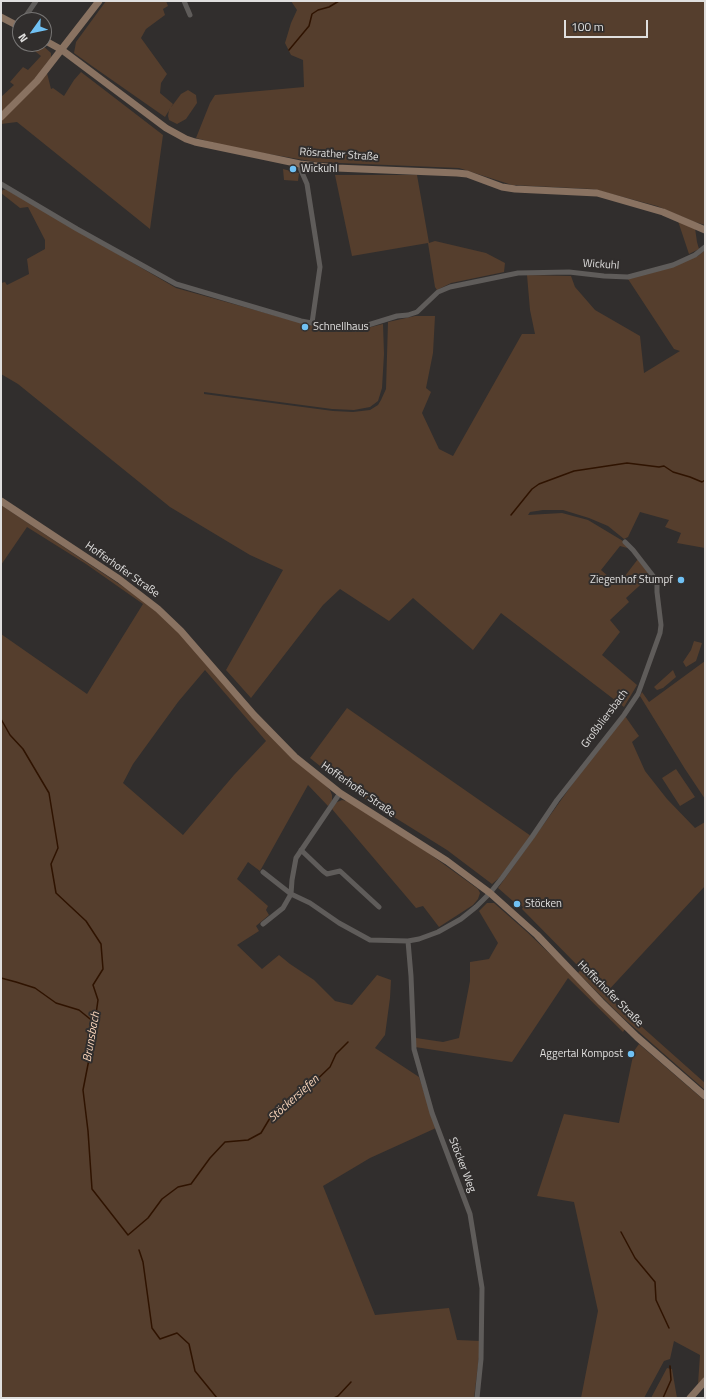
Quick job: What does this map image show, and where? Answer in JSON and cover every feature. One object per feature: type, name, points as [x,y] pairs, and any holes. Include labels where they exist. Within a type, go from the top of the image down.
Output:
[{"type":"street","points":[[28,12],[36,1]]},
{"type":"street","points":[[1,117],[37,81],[99,1]]},
{"type":"street","points":[[184,1],[190,15]]},
{"type":"street","points":[[1,17],[12,21]]},
{"type":"street","name":"Rösrather Straße","points":[[52,44],[62,50],[150,117],[186,139],[195,142],[300,164],[336,168],[457,173],[467,174],[502,187],[515,189],[597,193],[663,212],[705,230]]},
{"type":"street","points":[[300,164],[300,168],[307,184],[320,267],[312,323]]},
{"type":"street","name":"Wickuhl","points":[[1,184],[84,233],[176,284],[312,323],[344,329],[355,329],[397,316],[417,312],[438,292],[447,287],[518,273],[569,272],[628,277],[673,265],[695,255],[705,247]]},
{"type":"street","name":"Hofferhofer Straße","points":[[1,500],[119,579],[158,609],[190,641],[273,736],[308,768],[340,793],[447,861],[490,893],[537,935],[632,1032],[705,1096]]},
{"type":"street","name":"Großbliersbach","points":[[490,893],[532,837],[564,790],[624,715],[638,694],[660,633],[661,625],[657,581],[625,542]]},
{"type":"street","points":[[263,924],[283,908],[291,894],[293,869],[296,858],[340,793]]},
{"type":"street","points":[[301,850],[327,874],[340,871],[378,907]]},
{"type":"street","points":[[263,872],[291,894],[310,903],[339,923],[370,940],[408,941],[419,939],[438,932],[460,919],[490,893]]},
{"type":"street","name":"Stöcker Weg","points":[[408,941],[414,1049],[432,1113],[470,1214],[481,1281],[483,1301],[481,1359],[477,1398]]},
{"type":"street","points":[[690,1398],[705,1381]]},
{"type":"shaded area","points":[[106,1],[166,1],[168,6],[163,9],[165,15],[146,29],[141,38],[167,74],[161,83],[160,93],[173,104],[165,117],[74,53],[76,42]]},
{"type":"shaded area","points":[[291,1],[705,1],[705,225],[657,206],[593,189],[512,185],[459,168],[316,162],[233,148],[196,138],[210,103],[215,95],[304,87],[303,60],[291,55],[285,43],[297,10]]},
{"type":"shaded area","points":[[36,52],[51,53],[51,58],[45,65],[51,89],[53,88],[64,96],[81,72],[163,135],[150,229],[17,122],[1,124],[1,97],[14,85],[10,82],[23,67],[28,70],[41,56]]},
{"type":"shaded area","points":[[188,90],[196,95],[197,103],[186,119],[177,124],[169,120],[169,110],[181,94]]},
{"type":"shaded area","points":[[283,169],[299,173],[298,181],[284,180]]},
{"type":"shaded area","points":[[335,175],[417,175],[429,243],[435,241],[486,253],[505,263],[504,272],[451,283],[437,290],[435,287],[428,243],[352,256]]},
{"type":"shaded area","points":[[6,189],[176,288],[309,325],[355,331],[383,324],[384,354],[382,388],[378,401],[370,407],[354,410],[332,409],[204,392],[204,394],[333,411],[353,412],[370,410],[378,405],[386,389],[388,322],[415,316],[435,316],[433,353],[426,388],[431,392],[422,413],[439,449],[453,456],[522,334],[535,334],[530,310],[527,275],[571,276],[575,287],[595,310],[640,336],[644,373],[680,351],[674,349],[628,279],[698,256],[705,250],[705,548],[677,543],[681,533],[665,527],[669,520],[640,512],[628,537],[624,539],[608,526],[563,510],[543,510],[530,512],[528,515],[562,513],[588,520],[623,541],[631,549],[620,546],[601,570],[618,585],[638,559],[649,573],[649,577],[626,598],[629,602],[610,620],[620,632],[602,655],[637,685],[624,707],[501,613],[473,650],[413,598],[389,621],[340,589],[323,605],[251,698],[226,670],[283,570],[250,555],[170,507],[18,384],[1,374],[1,283],[5,282],[7,285],[29,274],[27,259],[45,249],[45,240],[28,207],[20,208],[1,193],[1,191]]},
{"type":"shaded area","points":[[678,221],[695,228],[699,249],[689,254]]},
{"type":"shaded area","points":[[1,505],[146,602],[177,631],[330,790],[332,801],[328,806],[308,785],[260,871],[248,862],[237,879],[268,906],[266,910],[269,915],[256,926],[259,931],[237,945],[262,969],[279,955],[314,980],[335,1001],[352,1005],[377,975],[391,980],[385,1035],[375,1048],[419,1077],[436,1128],[370,1158],[323,1186],[375,1315],[449,1308],[457,1340],[481,1341],[474,1398],[1,1398],[1,634],[87,694],[143,604],[86,564],[27,527],[1,565]],"holes":[[[205,670],[266,741],[234,775],[183,835],[123,783],[133,764],[178,702]]]},
{"type":"shaded area","points":[[694,641],[702,643],[696,661],[686,667],[683,662],[691,650]]},
{"type":"shaded area","points":[[705,661],[705,799],[640,696],[642,692],[649,702]]},
{"type":"shaded area","points":[[673,670],[676,677],[663,688],[657,690],[654,687]]},
{"type":"shaded area","points":[[347,708],[531,836],[499,878],[492,884],[447,850],[349,789],[310,758]]},
{"type":"shaded area","points":[[625,716],[639,736],[632,742],[645,771],[667,799],[695,828],[705,822],[705,886],[605,994],[705,1083],[705,1090],[621,1016],[578,973],[581,969],[522,909],[523,907],[517,902],[514,902],[498,888],[594,754]]},
{"type":"shaded area","points":[[676,769],[695,797],[680,806],[662,778]]},
{"type":"shaded area","points":[[342,800],[347,801],[420,847],[478,889],[480,893],[478,899],[473,905],[439,927],[423,906],[416,908],[332,809],[335,803]]},
{"type":"shaded area","points":[[487,903],[494,903],[527,932],[625,1029],[623,1032],[568,978],[512,1062],[415,1047],[416,1038],[443,1042],[459,1038],[470,981],[470,962],[489,959],[498,943],[479,911]]},
{"type":"shaded area","points":[[639,1044],[705,1101],[705,1377],[698,1384],[700,1355],[674,1341],[670,1359],[664,1361],[644,1398],[581,1398],[598,1311],[574,1202],[537,1196],[564,1114],[619,1123],[634,1051]]},
{"type":"shaded area","points":[[667,1368],[672,1369],[677,1398],[651,1398]]},
{"type":"waterway","points":[[289,50],[309,26],[312,14],[339,1]]},
{"type":"waterway","points":[[511,515],[532,489],[539,484],[574,471],[627,463],[659,467],[664,466],[673,472],[702,482],[705,480]]},
{"type":"waterway","name":"Brunsbach","points":[[1,719],[10,735],[23,749],[49,793],[58,848],[51,864],[56,893],[86,921],[101,944],[103,969],[93,985],[98,1000],[83,1090],[88,1131],[92,1189],[128,1235],[148,1218],[162,1199],[178,1187],[191,1184],[210,1158],[225,1142],[248,1140],[261,1133],[270,1118],[280,1111],[296,1093],[305,1091],[330,1067],[336,1054],[348,1042]]},
{"type":"waterway","points":[[1,978],[35,988],[56,1003],[79,1010],[95,1023]]},
{"type":"waterway","points":[[621,1232],[635,1258],[655,1282],[656,1300],[669,1328]]},
{"type":"waterway","name":"Brunsbach","points":[[139,1250],[143,1262],[152,1328],[160,1339],[177,1333],[189,1344],[195,1371],[217,1398]]},
{"type":"waterway","points":[[663,1398],[671,1380],[670,1366]]},
{"type":"waterway","points":[[334,1398],[338,1396],[351,1382]]},
{"type":"place","name":"Wickuhl","points":[[293,169]]},
{"type":"place","name":"Schnellhaus","points":[[305,327]]},
{"type":"place","name":"Ziegenhof Stumpf","points":[[681,580]]},
{"type":"place","name":"Stöcken","points":[[517,904]]},
{"type":"place","name":"Aggertal Kompost","points":[[631,1054]]},
{"type":"water label","name":"Stöckersiefen","points":[[294,1099]]}]
